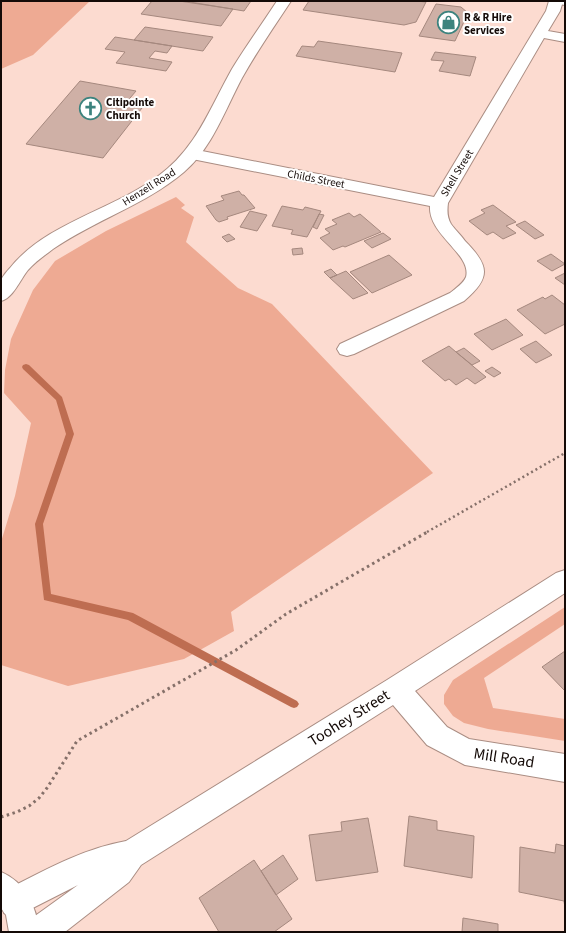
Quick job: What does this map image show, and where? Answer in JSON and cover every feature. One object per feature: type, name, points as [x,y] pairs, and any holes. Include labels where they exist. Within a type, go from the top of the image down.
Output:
[{"type":"street","name":"Henzell Road","points":[[1,295],[28,259],[52,242],[157,184],[179,168],[192,154],[209,128],[241,67],[284,1]]},
{"type":"street","name":"Shell Street","points":[[347,349],[457,297],[469,287],[476,274],[474,261],[444,229],[439,216],[440,203],[555,7],[556,1]]},
{"type":"street","points":[[540,33],[565,38]]},
{"type":"street","name":"Childs Street","points":[[192,154],[440,203]]},
{"type":"street","name":"Toohey Street","points":[[39,932],[80,903],[119,872],[131,855],[396,689],[565,580]]},
{"type":"street","name":"Mill Road","points":[[396,689],[438,736],[465,752],[565,768]]},
{"type":"street","name":"Toohey Street","points":[[8,895],[111,858],[131,855]]},
{"type":"street","points":[[8,895],[21,914],[24,932]]},
{"type":"path","points":[[1,817],[15,814],[28,808],[40,798],[51,785],[69,752],[77,741],[236,650],[286,614],[322,592],[565,453]]},
{"type":"shaded area","points":[[1,1],[90,1],[33,55],[1,69]]},
{"type":"shaded area","points":[[176,197],[185,205],[181,208],[194,217],[186,242],[238,288],[272,304],[433,473],[231,612],[234,631],[184,659],[68,686],[1,665],[1,542],[15,496],[31,423],[4,393],[5,370],[11,339],[33,290],[55,261],[106,231]]},
{"type":"shaded area","points":[[565,607],[565,624],[484,678],[493,708],[565,719],[565,741],[488,729],[464,723],[453,716],[444,704],[444,695],[453,680]]},
{"type":"building","points":[[152,1],[179,1],[233,9],[221,26],[141,14]]},
{"type":"building","points":[[184,1],[251,1],[244,11]]},
{"type":"building","points":[[309,1],[426,2],[416,22],[404,25],[303,10]]},
{"type":"building","points":[[436,4],[461,7],[468,13],[455,41],[419,36]]},
{"type":"building","points":[[145,27],[213,37],[203,51],[134,40]]},
{"type":"building","points":[[115,37],[172,46],[167,53],[155,51],[149,58],[172,62],[166,71],[116,63],[125,52],[105,49]]},
{"type":"building","points":[[318,41],[402,53],[395,72],[296,56],[302,46],[314,47]]},
{"type":"building","points":[[435,52],[476,57],[470,76],[439,71],[444,61],[431,60]]},
{"type":"building","name":"Citipointe Church","points":[[80,81],[136,91],[125,104],[142,108],[103,158],[26,144]]},
{"type":"building","points":[[239,191],[255,208],[227,217],[228,219],[219,222],[216,220],[206,206],[224,200],[221,196]]},
{"type":"building","points":[[493,205],[516,222],[506,226],[516,233],[503,239],[493,232],[487,235],[469,221],[485,213],[481,210]]},
{"type":"building","points":[[282,206],[303,210],[305,207],[321,211],[307,237],[291,234],[293,230],[272,226]]},
{"type":"building","points":[[250,211],[267,215],[257,231],[240,227]]},
{"type":"building","points":[[349,213],[354,217],[360,214],[381,232],[345,247],[343,246],[333,250],[320,238],[330,233],[325,229],[337,224],[332,220]]},
{"type":"building","points":[[319,214],[324,215],[317,229],[313,227]]},
{"type":"building","points":[[525,221],[544,235],[535,239],[516,225]]},
{"type":"building","points":[[383,233],[391,239],[372,248],[364,241]]},
{"type":"building","points":[[229,234],[235,239],[227,242],[222,237]]},
{"type":"building","points":[[302,248],[303,254],[293,255],[292,249]]},
{"type":"building","points":[[551,254],[565,264],[552,271],[537,261]]},
{"type":"building","points":[[389,255],[412,275],[372,293],[350,272]]},
{"type":"building","points":[[331,269],[337,275],[330,278],[324,272]]},
{"type":"building","points":[[346,271],[368,293],[353,299],[330,278]]},
{"type":"building","points":[[565,273],[565,285],[555,278]]},
{"type":"building","points":[[552,295],[565,305],[565,324],[545,334],[517,310],[543,297],[545,299]]},
{"type":"building","points":[[506,319],[523,335],[492,350],[474,334]]},
{"type":"building","points":[[536,341],[552,355],[536,363],[520,349]]},
{"type":"building","points":[[449,346],[486,377],[475,384],[467,378],[456,385],[449,379],[445,381],[422,361]]},
{"type":"building","points":[[464,348],[480,361],[472,365],[456,352]]},
{"type":"building","points":[[492,367],[501,373],[494,377],[485,371]]},
{"type":"building","points":[[565,651],[565,691],[542,667]]},
{"type":"building","points":[[409,816],[437,821],[437,830],[474,836],[472,878],[404,866]]},
{"type":"building","points":[[368,818],[378,872],[316,881],[309,835],[342,831],[341,822]]},
{"type":"building","points":[[556,844],[565,846],[565,908],[564,901],[519,892],[520,847],[555,853]]},
{"type":"building","points":[[283,855],[298,879],[276,895],[261,871]]},
{"type":"building","points":[[254,860],[292,919],[274,932],[219,932],[199,898]]},
{"type":"building","points":[[463,918],[498,924],[498,932],[462,932]]},
{"type":"waterway","points":[[26,367],[59,399],[70,434],[39,524],[47,597],[130,616],[294,704]]},
{"type":"place","name":"R & R Hire Services","points":[[448,23]]},
{"type":"place","name":"Citipointe Church","points":[[91,108]]}]
